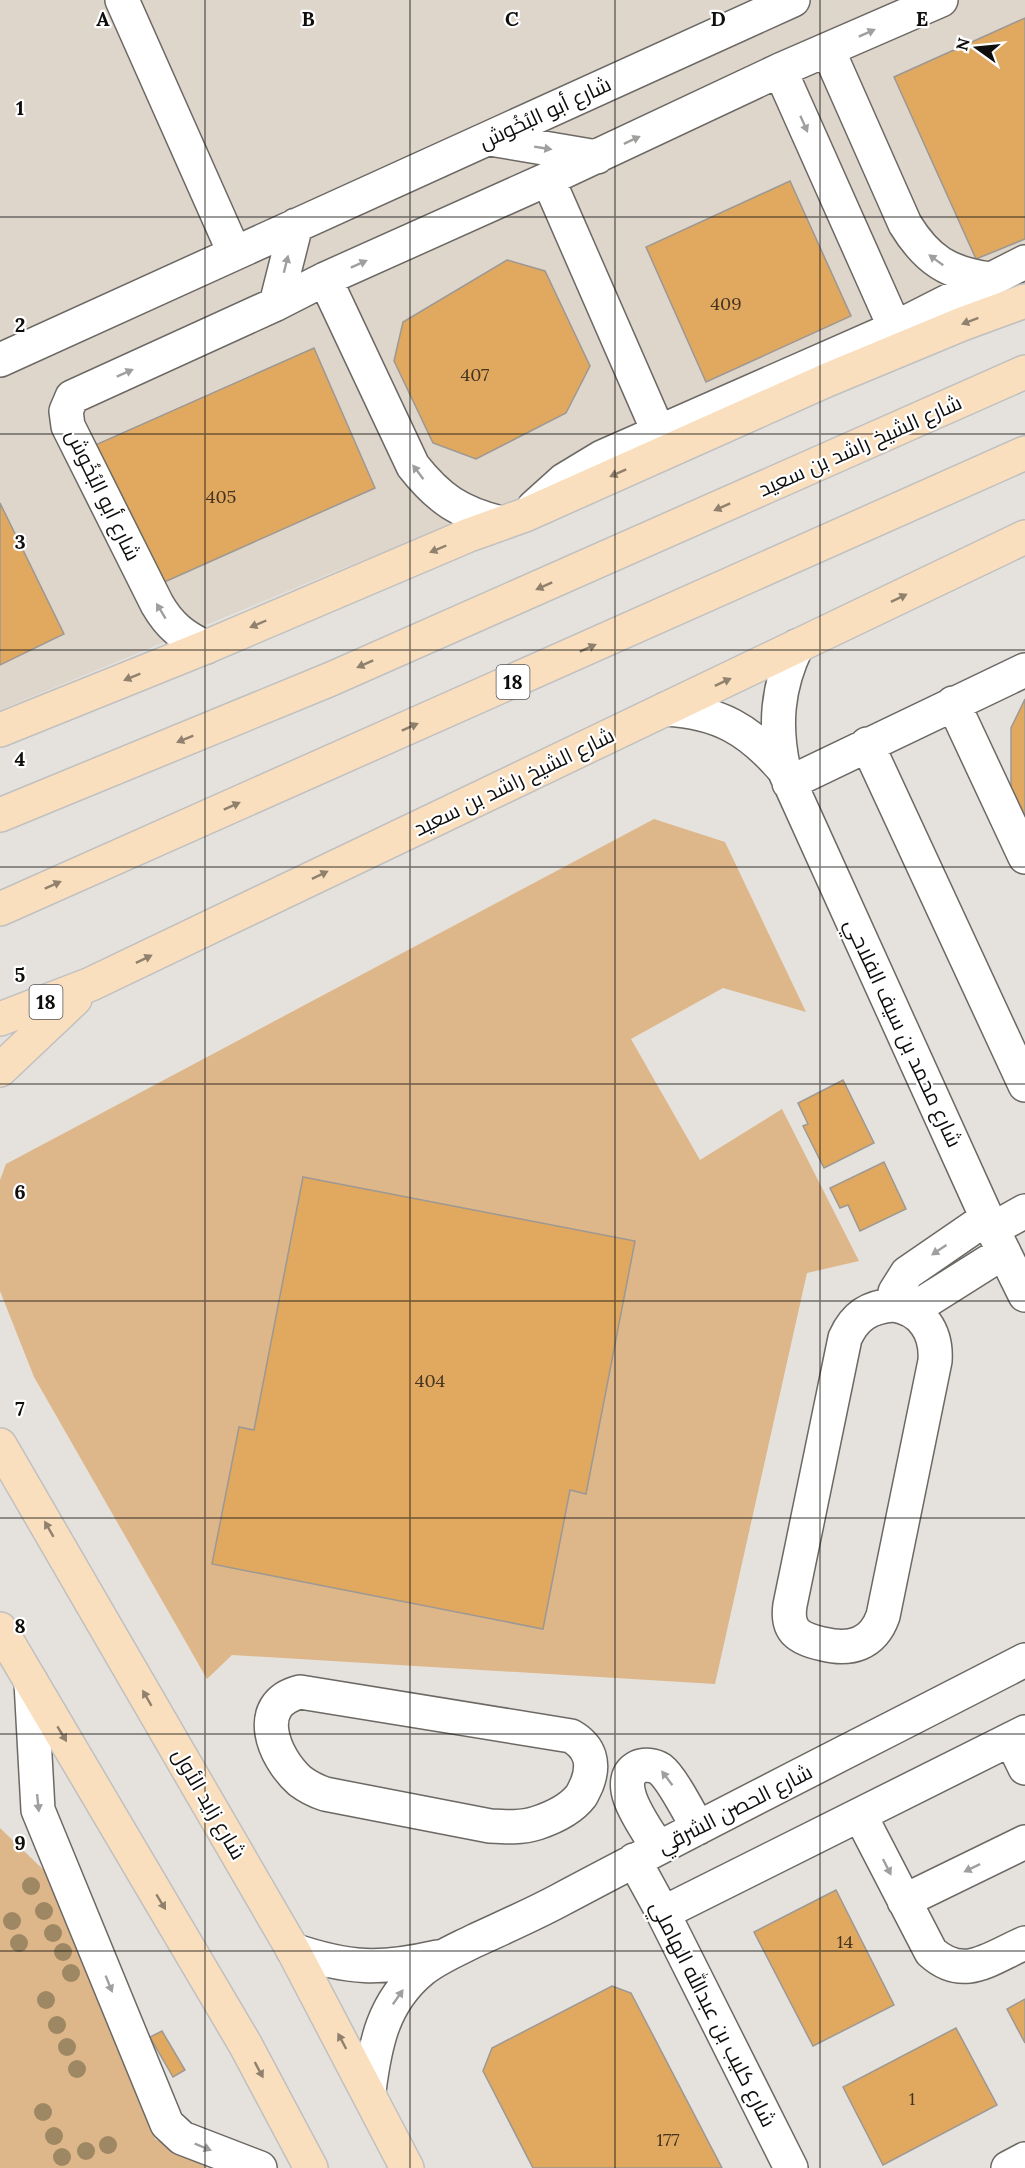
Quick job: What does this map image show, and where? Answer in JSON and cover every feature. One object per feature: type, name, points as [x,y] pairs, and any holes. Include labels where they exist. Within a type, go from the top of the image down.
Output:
[{"type":"main road","points":[[0,730],[513,519],[827,380],[962,324],[1025,301]]},
{"type":"main road","name":"شارع الشيخ راشد بن سعيد","points":[[0,815],[331,679],[1025,372]]},
{"type":"main road","name":"18","points":[[0,909],[1025,453]]},
{"type":"main road","name":"شارع الشيخ راشد بن سعيد","points":[[1,1019],[91,984],[1025,537]]},
{"type":"main road","points":[[0,1070],[91,984]]},
{"type":"main road","name":"شارع زايد الأول","points":[[0,1445],[293,1950],[408,2168]]},
{"type":"main road","points":[[0,1629],[245,2044],[311,2168]]},
{"type":"street","points":[[122,0],[234,252]]},
{"type":"street","name":"شارع أبو البُخُوش","points":[[206,647],[177,631],[165,618],[68,426],[66,411],[72,397],[276,304],[325,279],[597,157],[780,70],[941,0]]},
{"type":"street","name":"شارع أبو البُخُوش","points":[[0,360],[234,252],[490,139],[781,2]]},
{"type":"street","points":[[828,50],[905,224],[916,242],[931,258],[949,269],[969,277],[991,279]]},
{"type":"street","points":[[780,70],[895,328]]},
{"type":"street","points":[[490,139],[597,157]]},
{"type":"street","points":[[548,179],[659,433]]},
{"type":"street","points":[[276,304],[296,225]]},
{"type":"street","points":[[325,279],[413,466],[430,487],[451,504],[475,516],[513,519],[564,480],[602,457],[895,328],[1025,262]]},
{"type":"street","name":"شارع محمد بن سيف الفلاحي","points":[[797,646],[788,666],[778,707],[779,749],[786,776],[1025,1295]]},
{"type":"street","points":[[786,776],[867,744],[1025,670]]},
{"type":"street","points":[[953,703],[1025,857]]},
{"type":"street","name":"شارع محمد بن سيف الفلاحي","points":[[666,709],[688,710],[710,715],[730,724],[749,735],[766,749],[786,776]]},
{"type":"street","points":[[867,744],[1025,1085]]},
{"type":"street","points":[[902,1307],[922,1318],[934,1337],[935,1361],[883,1616],[873,1635],[855,1646],[833,1647],[806,1641],[791,1626],[788,1615],[845,1338],[858,1317],[880,1306],[902,1307],[1025,1211]]},
{"type":"street","name":"شارع الحصن الشرقي","points":[[369,2091],[378,2036],[388,2011],[403,1989],[422,1970],[445,1955],[557,1902],[1025,1660]]},
{"type":"street","points":[[31,1682],[38,1810],[167,2124],[182,2138],[260,2168]]},
{"type":"street","points":[[312,1692],[571,1736],[582,1743],[589,1752],[591,1763],[591,1774],[581,1796],[557,1815],[536,1823],[513,1827],[490,1826],[325,1794],[313,1789],[302,1782],[285,1763],[271,1734],[270,1722],[273,1711],[280,1702],[290,1695],[312,1692]]},
{"type":"street","points":[[663,1913],[1018,1735],[1025,1768]]},
{"type":"street","points":[[591,1763],[630,1774],[638,1767],[650,1765],[660,1769],[698,1828]]},
{"type":"street","name":"شارع كليب بن عبدالله الهاملي","points":[[630,1774],[626,1785],[628,1796],[663,1913],[791,2168]]},
{"type":"street","points":[[860,1815],[931,1952],[942,1962],[955,1967],[970,1967],[1025,1943]]},
{"type":"street","points":[[904,1901],[1025,1842]]},
{"type":"street","name":"شارع الحصن الشرقي","points":[[293,1950],[323,1960],[353,1966],[384,1967],[445,1955]]},
{"type":"street","points":[[1008,2168],[1025,2160]]},
{"type":"shaded area","points":[[0,0],[1025,0],[1025,280],[527,496],[346,567],[0,710]]},
{"type":"shaded area","points":[[654,819],[725,842],[806,1012],[723,988],[631,1039],[700,1160],[782,1109],[859,1261],[807,1273],[715,1684],[232,1655],[207,1679],[34,1377],[0,1291],[0,1180],[6,1164]]},
{"type":"shaded area","points":[[0,1828],[52,1878],[155,2139],[207,2168],[0,2168]]},
{"type":"building","points":[[1025,18],[1025,239],[976,259],[894,77]]},
{"type":"building","points":[[790,181],[851,316],[706,382],[646,247]]},
{"type":"building","points":[[507,260],[545,271],[590,366],[566,413],[476,459],[433,443],[394,361],[403,322]]},
{"type":"building","points":[[314,348],[375,488],[160,584],[84,450]]},
{"type":"building","points":[[0,503],[64,634],[0,665]]},
{"type":"building","points":[[1025,699],[1025,821],[1011,790],[1011,728]]},
{"type":"building","points":[[843,1080],[874,1143],[824,1168],[803,1126],[808,1124],[798,1103]]},
{"type":"building","points":[[884,1162],[906,1209],[860,1231],[848,1205],[840,1208],[830,1188]]},
{"type":"building","points":[[303,1177],[635,1241],[586,1494],[570,1490],[543,1629],[212,1564],[239,1427],[254,1430]]},
{"type":"building","points":[[836,1890],[894,2005],[813,2046],[754,1932]]},
{"type":"building","points":[[612,1986],[631,1993],[722,2168],[533,2168],[483,2071],[492,2048]]},
{"type":"building","points":[[1025,1999],[1025,2043],[1007,2009]]},
{"type":"building","points":[[956,2028],[997,2105],[883,2165],[843,2087]]},
{"type":"building","points":[[162,2031],[185,2070],[173,2077],[150,2037]]}]
